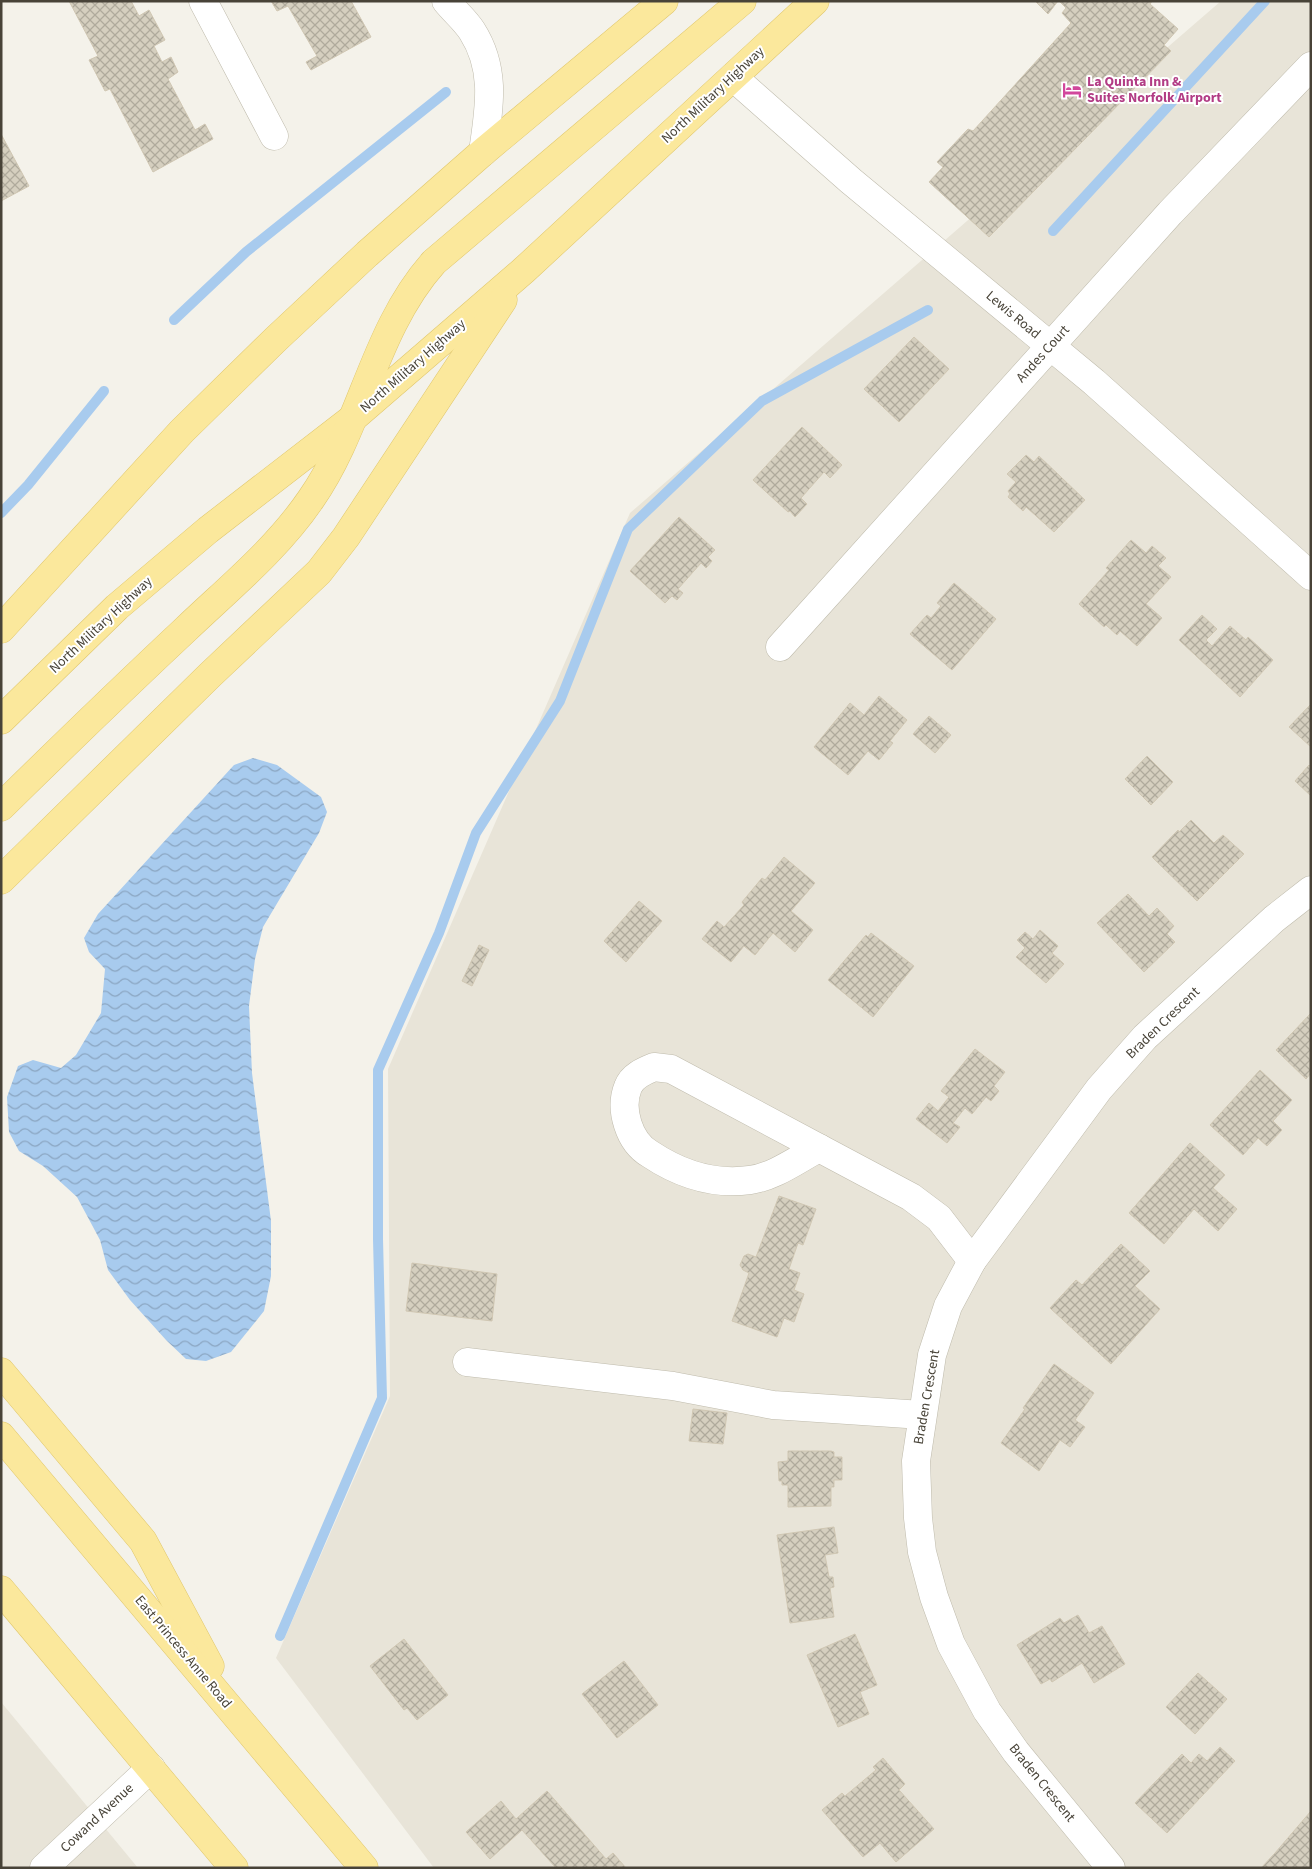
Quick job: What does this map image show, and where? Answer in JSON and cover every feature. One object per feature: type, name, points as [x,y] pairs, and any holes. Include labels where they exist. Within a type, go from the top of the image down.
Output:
[{"type":"main road","points":[[1,629],[182,431],[367,254],[483,152],[664,1]]},
{"type":"main road","points":[[1,807],[281,537],[300,515],[326,476],[395,321],[417,282],[434,262],[742,1]]},
{"type":"main road","name":"North Military Highway","points":[[1,720],[117,607],[208,530],[353,418],[523,270],[815,1]]},
{"type":"main road","points":[[1,880],[210,675],[320,572],[349,532],[523,270]]},
{"type":"main road","points":[[1,1372],[143,1541],[237,1716]]},
{"type":"main road","name":"East Princess Anne Road","points":[[1,1436],[364,1868]]},
{"type":"main road","points":[[1,1590],[234,1868]]},
{"type":"street","points":[[203,1],[274,136]]},
{"type":"street","points":[[446,1],[471,30],[481,47],[487,67],[490,100],[483,152]]},
{"type":"street","name":"Andes Court","points":[[780,647],[1170,213],[1311,66]]},
{"type":"street","name":"Lewis Road","points":[[733,77],[851,181],[1094,382],[1311,576]]},
{"type":"street","name":"Braden Crescent","points":[[1111,1868],[1016,1752],[987,1711],[952,1644],[934,1597],[922,1552],[916,1461],[932,1355],[948,1306],[972,1262],[1095,1094],[1145,1037],[1274,919],[1311,890]]},
{"type":"street","points":[[819,1148],[769,1175],[752,1180],[722,1182],[694,1176],[649,1154],[639,1145],[627,1123],[624,1102],[628,1086],[639,1073],[654,1067],[671,1069],[819,1148],[918,1202],[939,1218],[972,1262]]},
{"type":"street","points":[[468,1362],[673,1386],[773,1405],[922,1415]]},
{"type":"street","name":"Cowand Avenue","points":[[44,1868],[150,1768]]},
{"type":"shaded area","points":[[1221,1],[1311,1],[1311,1868],[434,1868],[276,1658],[390,1396],[388,1069],[630,513]]},
{"type":"shaded area","points":[[1,1702],[138,1868],[1,1868]]},
{"type":"water","points":[[253,758],[277,765],[321,797],[327,812],[319,833],[263,927],[255,959],[249,1006],[252,1073],[271,1221],[271,1276],[264,1311],[231,1352],[206,1361],[186,1359],[130,1300],[108,1270],[100,1240],[77,1197],[43,1166],[19,1151],[9,1132],[7,1097],[18,1066],[33,1060],[61,1068],[76,1055],[101,1013],[105,969],[89,952],[84,938],[98,914],[234,765]]},
{"type":"building","points":[[69,1],[131,1],[139,16],[149,10],[165,40],[154,46],[162,62],[171,57],[178,72],[168,79],[195,130],[205,124],[213,139],[153,172],[110,89],[105,91],[89,60],[98,56]]},
{"type":"building","points":[[271,1],[351,1],[371,37],[311,70],[306,62],[317,56],[288,6],[277,11]]},
{"type":"building","points":[[1035,1],[1058,1],[1048,14]]},
{"type":"building","name":"La Quinta Inn & Suites Norfolk Airport","points":[[1059,1],[1152,1],[1150,4],[1178,29],[1164,45],[1171,51],[989,237],[929,182],[943,167],[937,162],[968,129],[973,131],[1071,23],[1062,13],[1066,8]]},
{"type":"building","points":[[1,134],[29,186],[1,201]]},
{"type":"building","points":[[914,337],[949,369],[899,422],[864,389]]},
{"type":"building","points":[[802,427],[842,465],[830,478],[824,472],[801,498],[807,504],[795,517],[753,480]]},
{"type":"building","points":[[1026,455],[1034,462],[1039,456],[1085,500],[1054,532],[1026,507],[1023,511],[1008,497],[1010,494],[1008,491],[1016,482],[1007,474]]},
{"type":"building","points":[[679,517],[715,550],[708,557],[712,561],[706,568],[701,563],[678,589],[683,593],[677,600],[672,596],[665,603],[630,571]]},
{"type":"building","points":[[1131,540],[1146,553],[1152,546],[1166,558],[1158,566],[1171,577],[1146,604],[1162,618],[1137,646],[1120,631],[1117,635],[1106,625],[1104,627],[1079,604],[1109,570],[1106,568]]},
{"type":"building","points":[[954,583],[996,619],[952,670],[910,634],[927,615],[931,618],[941,606],[937,603]]},
{"type":"building","points":[[1202,615],[1217,629],[1206,640],[1212,646],[1230,626],[1246,640],[1248,637],[1273,660],[1240,697],[1179,640]]},
{"type":"building","points":[[879,696],[907,720],[890,741],[893,743],[879,760],[868,751],[848,775],[814,747],[850,703],[864,715]]},
{"type":"building","points":[[1311,704],[1311,747],[1289,727]]},
{"type":"building","points":[[929,716],[951,735],[935,753],[913,734]]},
{"type":"building","points":[[1147,756],[1173,782],[1151,805],[1125,779]]},
{"type":"building","points":[[1309,765],[1311,767],[1311,796],[1295,781]]},
{"type":"building","points":[[1191,820],[1214,843],[1223,835],[1244,854],[1197,901],[1152,857],[1178,830],[1179,832]]},
{"type":"building","points":[[784,857],[815,883],[791,911],[813,930],[795,952],[773,933],[755,955],[744,946],[731,962],[702,939],[717,921],[724,927],[744,905],[742,902],[762,878],[765,880]]},
{"type":"building","points":[[1128,894],[1149,916],[1157,908],[1174,926],[1167,934],[1175,942],[1144,972],[1097,923]]},
{"type":"building","points":[[639,901],[662,921],[626,962],[604,941]]},
{"type":"building","points":[[1040,930],[1058,946],[1052,953],[1064,964],[1046,983],[1016,957],[1025,948],[1017,940],[1025,932],[1033,939]]},
{"type":"building","points":[[871,933],[914,966],[873,1017],[828,980],[866,935],[868,937]]},
{"type":"building","points":[[479,945],[489,950],[472,986],[462,981]]},
{"type":"building","points":[[1311,1013],[1311,1073],[1306,1079],[1276,1050]]},
{"type":"building","points":[[975,1049],[1005,1072],[994,1086],[999,1091],[991,1101],[986,1097],[972,1114],[965,1108],[953,1123],[960,1127],[947,1143],[916,1119],[929,1103],[938,1111],[949,1097],[941,1091]]},
{"type":"building","points":[[1260,1070],[1292,1100],[1273,1121],[1282,1130],[1267,1146],[1258,1138],[1243,1155],[1210,1125]]},
{"type":"building","points":[[1190,1143],[1225,1175],[1213,1188],[1237,1209],[1218,1231],[1194,1209],[1164,1244],[1129,1213]]},
{"type":"building","points":[[779,1196],[816,1209],[803,1245],[798,1243],[789,1269],[800,1273],[794,1290],[804,1294],[794,1322],[784,1318],[777,1337],[732,1321],[749,1273],[743,1270],[740,1265],[744,1256],[748,1254],[756,1257]]},
{"type":"building","points":[[1121,1244],[1150,1271],[1135,1286],[1160,1309],[1111,1364],[1050,1308],[1076,1280],[1082,1285]]},
{"type":"building","points":[[412,1263],[497,1274],[492,1321],[406,1311]]},
{"type":"building","points":[[1054,1364],[1094,1393],[1075,1420],[1085,1427],[1070,1447],[1060,1440],[1039,1471],[1001,1443]]},
{"type":"building","points":[[693,1409],[727,1413],[723,1444],[689,1441]]},
{"type":"building","points":[[788,1451],[831,1451],[834,1452],[834,1457],[842,1457],[842,1480],[834,1480],[834,1487],[831,1487],[831,1506],[788,1507],[788,1485],[782,1485],[782,1481],[779,1481],[778,1462],[788,1461]]},
{"type":"building","points":[[834,1527],[838,1553],[825,1555],[829,1577],[833,1577],[834,1587],[830,1588],[834,1617],[790,1623],[777,1535]]},
{"type":"building","points":[[1078,1615],[1089,1633],[1102,1626],[1125,1664],[1094,1683],[1082,1663],[1052,1682],[1050,1679],[1041,1684],[1017,1645],[1060,1618],[1064,1623]]},
{"type":"building","points":[[855,1634],[877,1685],[860,1692],[869,1714],[838,1727],[807,1655]]},
{"type":"building","points":[[404,1639],[448,1695],[417,1720],[407,1708],[404,1710],[370,1666]]},
{"type":"building","points":[[624,1661],[658,1705],[617,1738],[582,1694]]},
{"type":"building","points":[[1198,1673],[1227,1699],[1195,1734],[1166,1707]]},
{"type":"building","points":[[1220,1747],[1235,1761],[1167,1833],[1135,1803],[1182,1754],[1191,1763],[1199,1754],[1207,1761]]},
{"type":"building","points":[[883,1758],[905,1784],[899,1790],[934,1829],[896,1862],[880,1843],[863,1857],[822,1810],[842,1793],[845,1796],[876,1770],[873,1767]]},
{"type":"building","points":[[547,1791],[606,1859],[613,1853],[626,1868],[556,1868],[522,1830],[490,1859],[466,1832],[501,1801],[516,1819]]},
{"type":"building","points":[[1311,1811],[1311,1868],[1261,1868],[1275,1853]]},
{"type":"waterway","points":[[1053,231],[1265,1]]},
{"type":"waterway","points":[[174,320],[246,252],[446,92]]},
{"type":"waterway","points":[[280,1636],[382,1398],[378,1239],[378,1070],[439,933],[476,833],[560,701],[628,529],[762,401],[928,310]]},
{"type":"waterway","points":[[1,513],[28,485],[104,391]]},
{"type":"place","name":"La Quinta Inn & Suites Norfolk Airport","points":[[1072,90]]}]
